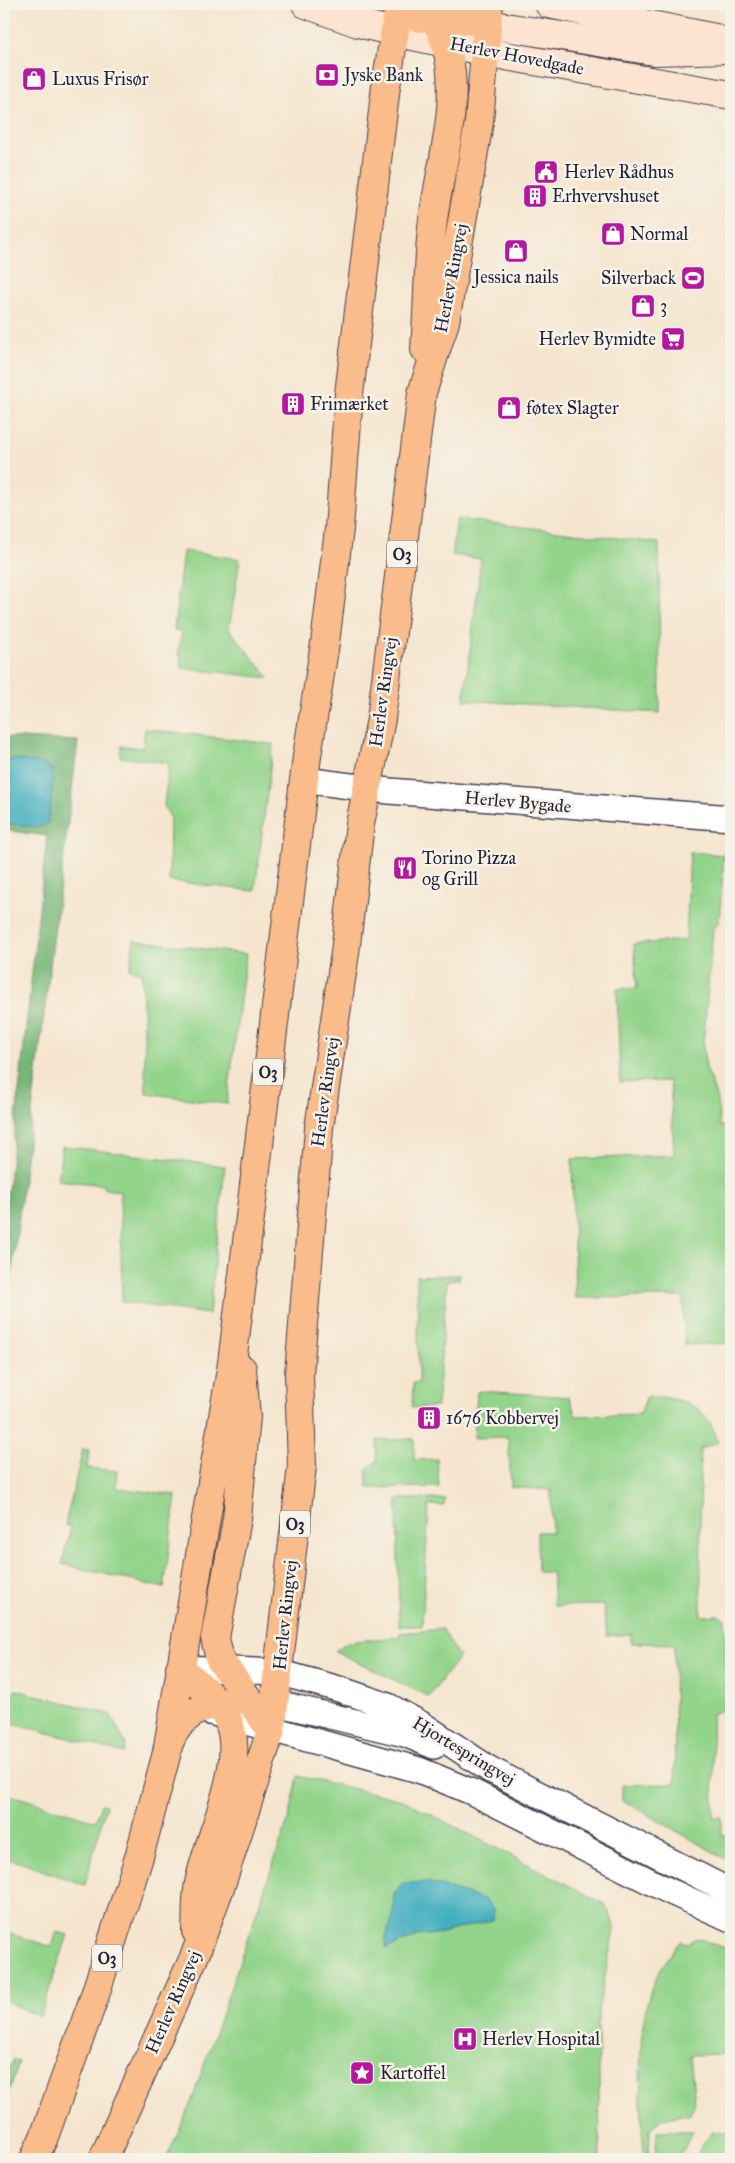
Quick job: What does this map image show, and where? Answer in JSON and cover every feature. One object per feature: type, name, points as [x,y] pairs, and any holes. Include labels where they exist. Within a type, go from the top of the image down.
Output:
[{"type":"main road","name":"Herlev Hovedgade","points":[[306,4],[358,23],[394,32],[485,51],[731,95]]},
{"type":"main road","name":"O3","points":[[34,2159],[44,2137],[94,1998],[139,1857],[167,1752],[204,1708],[180,1668],[221,1436],[239,1312],[304,780],[339,529],[349,394],[399,4]]},
{"type":"main road","points":[[549,4],[731,42]]},
{"type":"main road","points":[[394,32],[402,26],[425,16],[429,8]]},
{"type":"main road","points":[[429,8],[483,10],[654,51],[731,49]]},
{"type":"main road","points":[[422,393],[432,227],[450,102],[452,70],[447,42],[429,8]]},
{"type":"main road","points":[[429,8],[467,42],[485,51]]},
{"type":"main road","name":"Herlev Ringvej","points":[[103,2159],[195,1955],[222,1882],[271,1730],[263,1702],[278,1672],[302,1466],[298,1374],[319,1128],[345,953],[358,839],[366,788],[381,719],[422,393],[446,322],[479,122],[485,51],[483,10]]},
{"type":"main road","points":[[239,1312],[246,1417],[237,1519],[215,1638],[220,1660],[226,1670],[263,1702]]},
{"type":"main road","points":[[180,1668],[204,1708],[232,1732],[233,1760],[198,1888],[195,1955]]},
{"type":"main road","points":[[204,1708],[263,1702]]},
{"type":"main road","points":[[109,2159],[120,2120]]},
{"type":"street","name":"Herlev Bygade","points":[[304,780],[539,805],[731,818]]},
{"type":"street","name":"Hjortespringvej","points":[[180,1668],[278,1672],[339,1689],[388,1706],[421,1724],[489,1769],[731,1892]]},
{"type":"street","points":[[263,1702],[405,1734],[489,1769]]},
{"type":"street","name":"Hjortespringvej","points":[[204,1708],[271,1730],[419,1770],[472,1792],[670,1891],[731,1919]]},
{"type":"green space","points":[[457,519],[659,543],[660,713],[464,700],[481,559],[452,555]]},
{"type":"green space","points":[[183,551],[240,559],[229,629],[269,678],[181,668],[181,656],[178,655],[182,631],[174,630]]},
{"type":"green space","points":[[145,729],[273,744],[255,891],[169,881],[170,817],[164,806],[169,763],[120,757],[121,746],[143,748]]},
{"type":"green space","points":[[4,737],[78,741],[4,1337],[4,1227],[47,836],[4,830]]},
{"type":"green space","points":[[690,852],[724,855],[719,922],[713,928],[703,1047],[706,1067],[717,1099],[720,1126],[731,1126],[731,1343],[685,1345],[683,1297],[575,1298],[572,1159],[674,1155],[670,1081],[620,1082],[617,989],[637,988],[634,944],[686,940]]},
{"type":"green space","points":[[134,940],[246,954],[227,1104],[146,1093],[142,973],[130,969]]},
{"type":"green space","points":[[62,1146],[225,1166],[209,1314],[122,1302],[120,1191],[104,1189],[104,1185],[58,1180]]},
{"type":"green space","points":[[459,1275],[459,1280],[447,1281],[437,1407],[412,1408],[413,1383],[419,1383],[417,1276]]},
{"type":"green space","points":[[477,1392],[569,1397],[576,1416],[640,1414],[646,1398],[649,1396],[684,1402],[693,1406],[708,1419],[718,1442],[700,1449],[701,1616],[718,1615],[725,1619],[726,1708],[712,1714],[714,1818],[722,1818],[722,1835],[731,1835],[731,1862],[622,1800],[622,1785],[675,1784],[674,1644],[631,1643],[631,1634],[607,1636],[603,1605],[554,1606],[552,1572],[538,1572],[537,1532],[552,1532],[551,1490],[511,1487],[508,1437],[474,1438]]},
{"type":"green space","points":[[414,1439],[414,1460],[437,1459],[439,1487],[368,1488],[366,1471],[377,1460],[377,1440]]},
{"type":"green space","points":[[83,1449],[89,1450],[87,1468],[117,1471],[116,1488],[176,1495],[164,1588],[62,1564],[71,1527],[65,1525]]},
{"type":"green space","points":[[397,1499],[445,1499],[444,1506],[429,1505],[422,1626],[399,1626]]},
{"type":"green space","points":[[442,1629],[459,1657],[429,1697],[335,1651],[347,1642],[399,1637],[400,1633]]},
{"type":"green space","points":[[16,1690],[110,1714],[126,1744],[124,1753],[4,1721],[4,1698]]},
{"type":"green space","name":"Herlev Hospital","points":[[298,1776],[403,1800],[605,1904],[615,1925],[598,2011],[600,2159],[166,2159],[190,2106],[290,1815]]},
{"type":"green space","points":[[4,1796],[14,1796],[96,1821],[101,1804],[106,1805],[85,1885],[4,1857]]},
{"type":"green space","points":[[4,1932],[52,1947],[57,1932],[68,1935],[40,2017],[4,2000]]},
{"type":"green space","points":[[697,1938],[731,1950],[731,2054],[690,2055],[695,2104],[689,2114],[661,2119],[650,2130],[649,2159],[644,2159],[640,2062],[645,2013],[651,1990],[660,1970],[681,1941],[687,1943]]},
{"type":"green space","points":[[13,2059],[19,2062],[4,2106],[4,2073],[7,2074]]},
{"type":"green space","points":[[657,2131],[693,2131],[679,2159],[655,2159]]},
{"type":"green space","points":[[712,2132],[731,2133],[731,2159],[693,2159]]},
{"type":"water","points":[[14,759],[44,764],[54,770],[48,823],[41,827],[4,823],[4,763]]},
{"type":"water","points":[[427,1882],[486,1900],[494,1911],[493,1920],[438,1934],[418,1936],[386,1949],[385,1939],[393,1916],[394,1894],[402,1883]]},
{"type":"place","name":"Jyske Bank","points":[[327,75]]},
{"type":"place","name":"Luxus Frisør","points":[[34,79]]},
{"type":"place","name":"Herlev Rådhus","points":[[546,172]]},
{"type":"place","name":"Erhvervshuset","points":[[535,196]]},
{"type":"place","name":"Normal","points":[[613,234]]},
{"type":"place","name":"Jessica nails","points":[[516,251]]},
{"type":"place","name":"Silverback","points":[[693,278]]},
{"type":"place","name":"3","points":[[643,306]]},
{"type":"place","name":"Herlev Bymidte","points":[[673,339]]},
{"type":"place","name":"Frimærket","points":[[293,404]]},
{"type":"place","name":"føtex Slagter","points":[[509,408]]},
{"type":"place","name":"Torino Pizza og Grill","points":[[405,868]]},
{"type":"place","name":"1676 Kobbervej","points":[[429,1418]]},
{"type":"place","name":"Herlev Hospital","points":[[465,2039]]},
{"type":"place","name":"Kartoffel","points":[[362,2073]]}]
